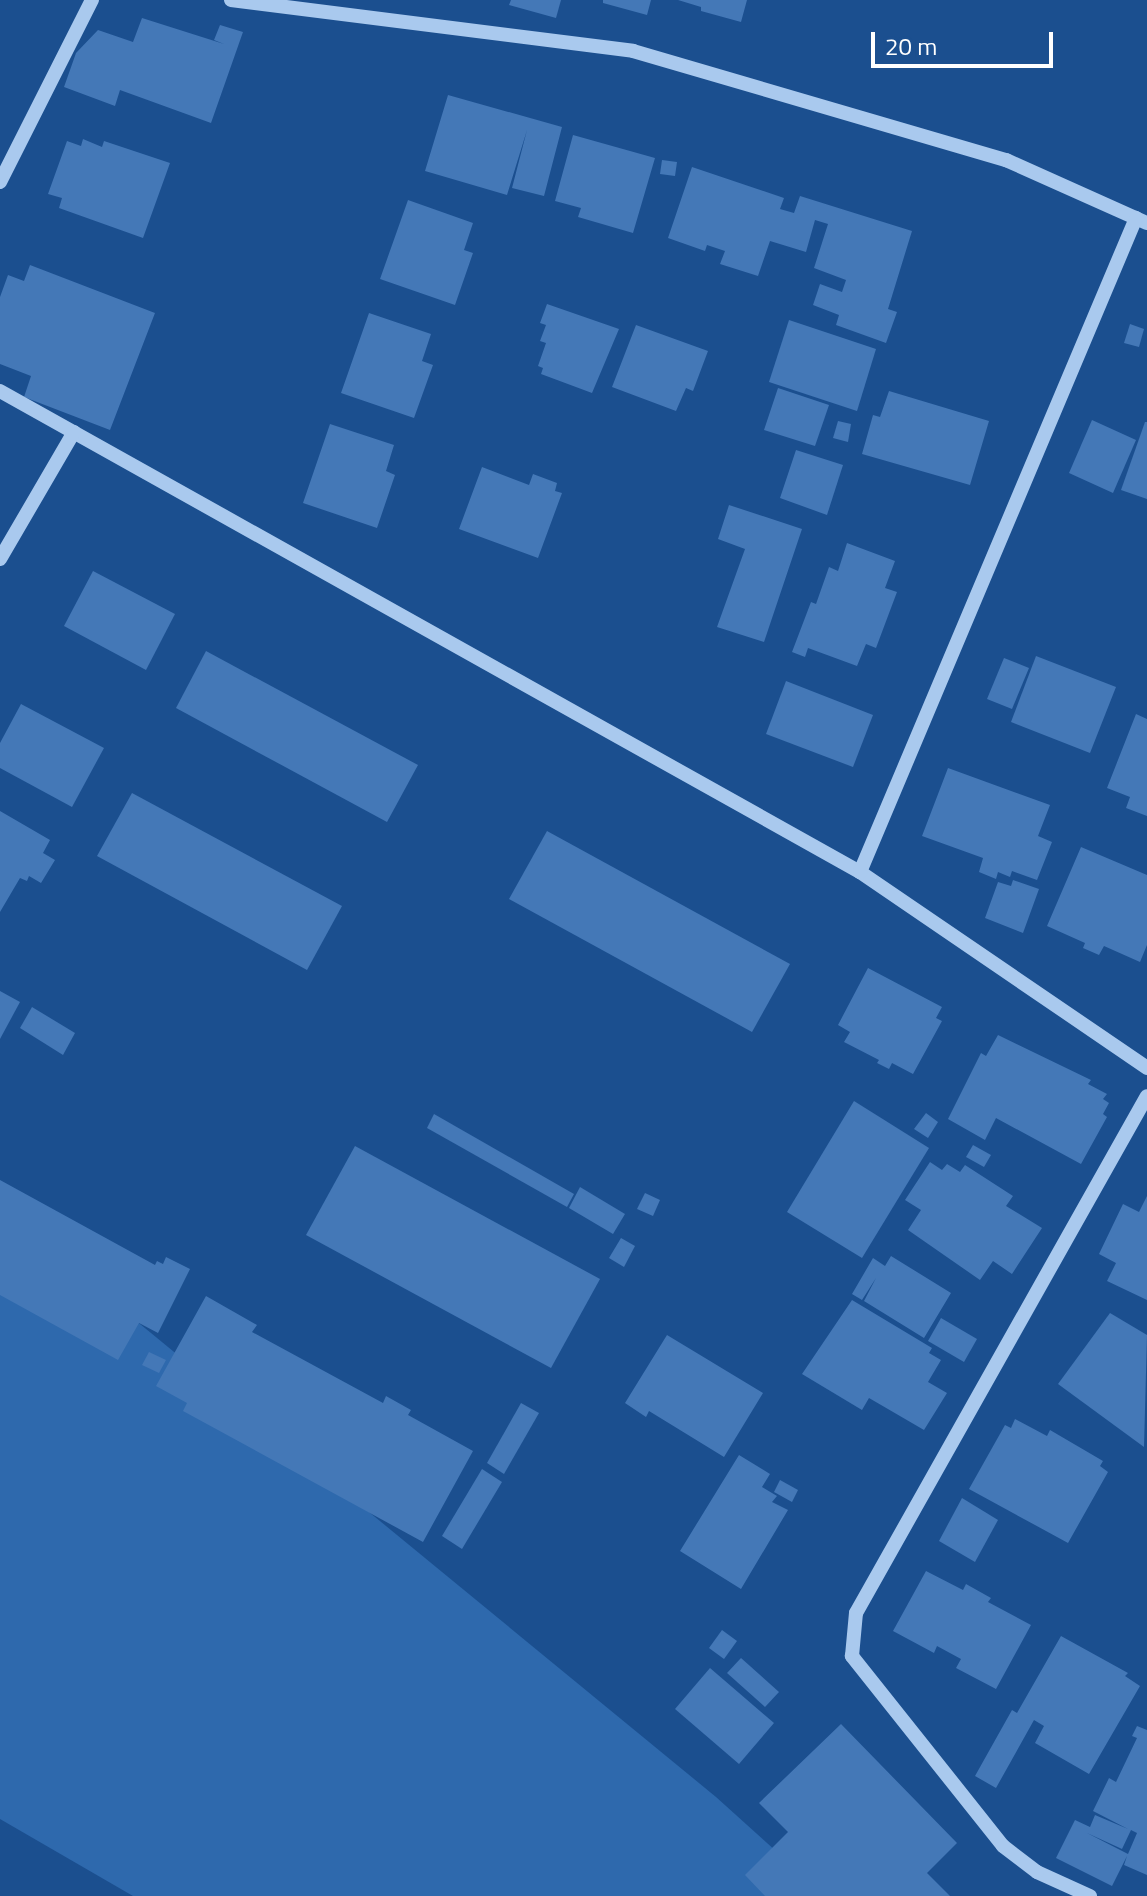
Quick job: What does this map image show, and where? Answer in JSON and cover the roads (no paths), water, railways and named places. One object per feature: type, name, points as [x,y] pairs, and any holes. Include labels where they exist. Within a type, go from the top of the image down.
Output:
[{"type":"street","points":[[0,182],[92,0]]},
{"type":"street","points":[[231,0],[633,51],[1006,160],[1142,220],[860,872]]},
{"type":"street","points":[[0,391],[860,872],[1147,1068]]},
{"type":"street","points":[[0,559],[74,432]]},
{"type":"street","points":[[1090,1896],[1037,1872],[1003,1846],[852,1656],[856,1613],[1147,1096]]}]
